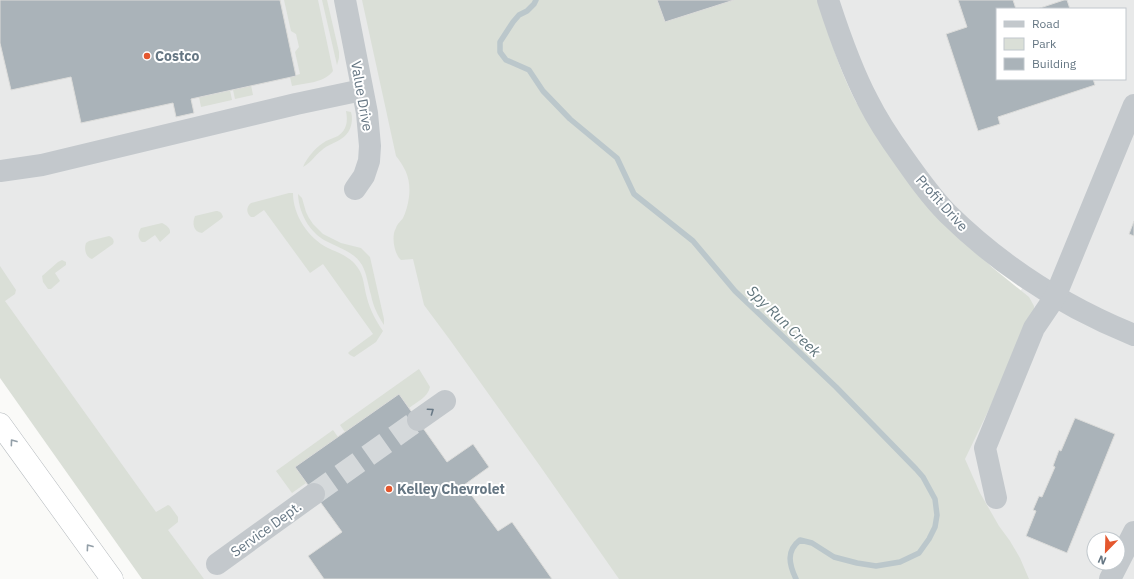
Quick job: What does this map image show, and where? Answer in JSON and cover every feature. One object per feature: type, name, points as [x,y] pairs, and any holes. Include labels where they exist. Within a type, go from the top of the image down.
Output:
[{"type":"highway","points":[[0,424],[112,579]]},
{"type":"street","name":"Value Drive","points":[[345,0],[368,120],[370,146],[369,161],[364,176],[355,189]]},
{"type":"street","name":"Profit Drive","points":[[828,0],[841,40],[868,102],[890,138],[917,177],[948,213],[982,245],[1030,281],[1055,297],[1087,314],[1134,335]]},
{"type":"street","points":[[0,171],[42,165],[296,104],[362,90]]},
{"type":"street","points":[[996,498],[985,448],[1034,328],[1055,297],[1134,105]]},
{"type":"street","points":[[418,420],[445,401]]},
{"type":"street","name":"Service Dept.","points":[[217,564],[314,494]]},
{"type":"street","points":[[1110,579],[1134,532]]},
{"type":"shaded area","points":[[0,0],[807,0],[831,72],[1017,299],[1030,271],[944,206],[859,79],[834,0],[1134,0],[1134,579],[162,579],[0,363]]},
{"type":"green space","points":[[284,0],[318,0],[333,71],[325,78],[314,82],[292,86],[290,77],[300,74],[295,52],[299,47],[296,34],[291,31]]},
{"type":"green space","points":[[322,0],[327,0],[339,52],[337,65]]},
{"type":"green space","points":[[362,0],[818,0],[839,65],[856,102],[931,211],[993,268],[1029,297],[1034,306],[1034,316],[965,459],[980,493],[1020,558],[1029,579],[619,579],[424,305],[413,259],[401,260],[397,254],[394,245],[394,231],[406,211],[409,197],[409,185],[403,165],[396,156]]},
{"type":"green space","points":[[251,85],[253,95],[235,99],[233,90]]},
{"type":"green space","points":[[230,90],[232,100],[201,107],[199,97]]},
{"type":"green space","points":[[346,111],[351,112],[352,116],[347,134],[324,148],[303,167],[319,146],[341,134],[347,122]]},
{"type":"green space","points":[[293,193],[299,217],[308,232],[321,244],[352,261],[362,275],[370,307],[383,331],[376,342],[354,357],[348,353],[373,334],[323,264],[310,273],[264,210],[254,217],[251,217],[247,212],[247,208],[251,203]]},
{"type":"green space","points":[[298,194],[302,198],[309,218],[323,234],[341,243],[361,248],[370,257],[384,319],[384,325],[374,307],[364,268],[352,254],[323,239],[312,230],[304,217]]},
{"type":"green space","points":[[216,211],[221,212],[223,217],[221,219],[202,233],[195,229],[195,216]]},
{"type":"green space","points":[[162,223],[169,228],[170,233],[160,242],[155,235],[145,242],[142,242],[139,239],[138,235],[141,228]]},
{"type":"green space","points":[[109,236],[114,241],[113,244],[92,259],[86,254],[86,243]]},
{"type":"green space","points":[[62,260],[66,262],[66,265],[55,273],[60,281],[51,289],[48,289],[43,282],[42,276]]},
{"type":"green space","points":[[0,266],[16,290],[15,294],[5,301],[156,512],[168,505],[178,517],[178,522],[168,530],[204,579],[142,579],[0,378]]},
{"type":"green space","points":[[419,369],[430,387],[427,394],[422,399],[409,408],[399,394],[345,432],[340,425]]},
{"type":"green space","points":[[333,430],[338,437],[296,467],[306,483],[292,493],[276,471]]},
{"type":"building","name":"Costco","points":[[0,0],[280,0],[296,76],[191,99],[194,113],[176,117],[173,103],[81,123],[71,77],[11,90],[0,43]]},
{"type":"building","points":[[657,0],[734,0],[665,22]]},
{"type":"building","points":[[958,0],[1013,0],[1016,8],[996,8],[996,80],[1093,80],[1095,85],[998,117],[1000,124],[978,131],[946,34],[967,27]]},
{"type":"building","points":[[1067,0],[1070,8],[1040,8]]},
{"type":"building","points":[[1134,221],[1134,236],[1129,234]]},
{"type":"building","name":"Kelley Chevrolet","points":[[399,394],[447,462],[473,444],[489,467],[464,485],[498,531],[512,522],[552,579],[324,579],[308,556],[342,532],[295,467]]},
{"type":"building","points":[[1075,418],[1115,434],[1067,553],[1026,536],[1036,511],[1033,510],[1039,496],[1042,497],[1055,467],[1053,466],[1059,450],[1061,451]]},
{"type":"waterway","name":"Spy Run Creek","points":[[536,0],[527,11],[519,15],[500,42],[500,52],[506,60],[529,70],[543,91],[570,119],[617,158],[634,194],[693,241],[735,291],[836,387],[916,469],[923,477],[935,499],[937,515],[935,527],[919,553],[900,562],[876,566],[834,557],[812,543],[800,540],[792,549],[790,558],[790,563],[796,579]]},
{"type":"tunnel","points":[[314,494],[418,420]]},
{"type":"place","name":"Costco","points":[[147,56]]},
{"type":"place","name":"Kelley Chevrolet","points":[[389,489]]}]
